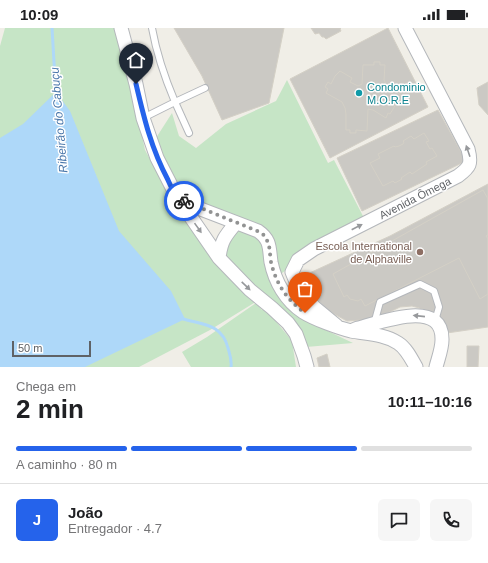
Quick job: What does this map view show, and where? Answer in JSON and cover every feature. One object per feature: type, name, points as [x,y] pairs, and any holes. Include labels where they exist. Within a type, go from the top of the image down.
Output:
[{"type":"street","points":[[121,28],[136,84],[143,118],[157,158],[177,197],[219,258],[250,290],[286,320],[296,334],[307,367]]},
{"type":"street","name":"Avenida Ômega","points":[[337,326],[314,307],[299,289],[292,272],[298,260],[314,249],[458,176],[467,170],[470,164],[468,149],[405,28]]},
{"type":"street","points":[[177,197],[198,208],[258,231],[270,245],[271,262],[276,280],[284,294],[305,313],[349,330],[386,337],[398,343],[408,352],[416,367]]},
{"type":"street","points":[[219,258],[220,245],[236,223]]},
{"type":"street","points":[[349,330],[410,315],[422,316],[435,321],[439,323],[443,342],[436,367]]},
{"type":"lane","points":[[152,28],[156,52],[163,73],[189,133]]},
{"type":"lane","points":[[143,118],[205,88]]},
{"type":"lane","points":[[374,324],[380,302],[420,284],[434,291],[438,307],[435,321]]},
{"type":"green space","points":[[5,28],[114,28],[132,87],[145,150],[172,199],[259,300],[210,330],[139,367],[0,367],[0,46]]},
{"type":"green space","points":[[287,80],[328,163],[334,160],[364,218],[279,275],[266,230],[179,194],[156,138],[172,113],[179,136],[196,148],[226,124],[276,101]]},
{"type":"green space","points":[[247,230],[263,239],[272,276],[315,325],[353,343],[306,347],[236,271],[225,255],[228,242],[236,232]]},
{"type":"green space","points":[[256,303],[262,310],[265,308],[292,341],[296,367],[191,367],[182,352],[207,337]]},
{"type":"water","points":[[56,92],[70,111],[119,231],[171,291],[185,319],[85,367],[0,367],[0,138],[23,124]]},
{"type":"building","points":[[174,28],[284,28],[269,103],[222,120],[202,76]]},
{"type":"building","points":[[311,28],[341,28],[341,31],[326,39],[319,33],[315,34]]},
{"type":"building","name":"Condominio M.O.R.E","points":[[388,28],[428,107],[330,158],[290,79]]},
{"type":"building","points":[[374,62],[380,62],[380,65],[385,65],[384,80],[391,89],[401,95],[398,98],[401,100],[398,105],[396,104],[390,114],[388,113],[386,118],[373,110],[368,109],[367,131],[356,130],[356,133],[350,133],[350,130],[346,130],[346,114],[342,102],[326,93],[328,89],[325,87],[328,82],[331,84],[335,76],[340,71],[352,78],[350,82],[358,86],[362,84],[363,65],[374,65]]},
{"type":"building","points":[[488,82],[488,115],[479,105],[477,88]]},
{"type":"building","points":[[438,110],[466,161],[362,211],[337,158]]},
{"type":"building","points":[[424,133],[429,141],[426,142],[437,156],[426,162],[427,164],[412,174],[410,172],[395,183],[393,181],[383,186],[370,163],[380,158],[378,154],[394,146],[403,144],[403,141],[411,136],[414,139]]},
{"type":"building","name":"Escola International de Alphaville","points":[[488,184],[488,327],[447,333],[437,316],[430,311],[412,306],[400,307],[375,319],[347,321],[325,309],[310,290],[303,276],[390,236]]},
{"type":"building","name":"Escola International de Alphaville","points":[[483,190],[488,199],[488,235],[486,236],[488,239],[488,294],[480,299],[459,258],[365,306],[361,299],[358,301],[350,299],[347,295],[344,297],[333,274]]},
{"type":"building","points":[[467,346],[479,346],[478,367],[467,367]]},
{"type":"building","points":[[327,354],[330,367],[319,367],[317,358]]},
{"type":"waterway","name":"Ribeirão do Cabuçu","points":[[52,28],[56,96]]},
{"type":"waterway","name":"Ribeirão do Cabuçu","points":[[183,319],[205,324],[217,330],[225,340],[231,360],[231,367]]},
{"type":"way so far","points":[[184,201],[262,233],[270,245],[271,262],[276,280],[284,294],[305,313]]},
{"type":"place","name":"Condominio M.O.R.E","points":[[359,93]]},
{"type":"place","name":"Escola International de Alphaville","points":[[420,252]]},
{"type":"route","points":[[136,84],[143,118],[157,158],[177,197],[184,201]]}]
